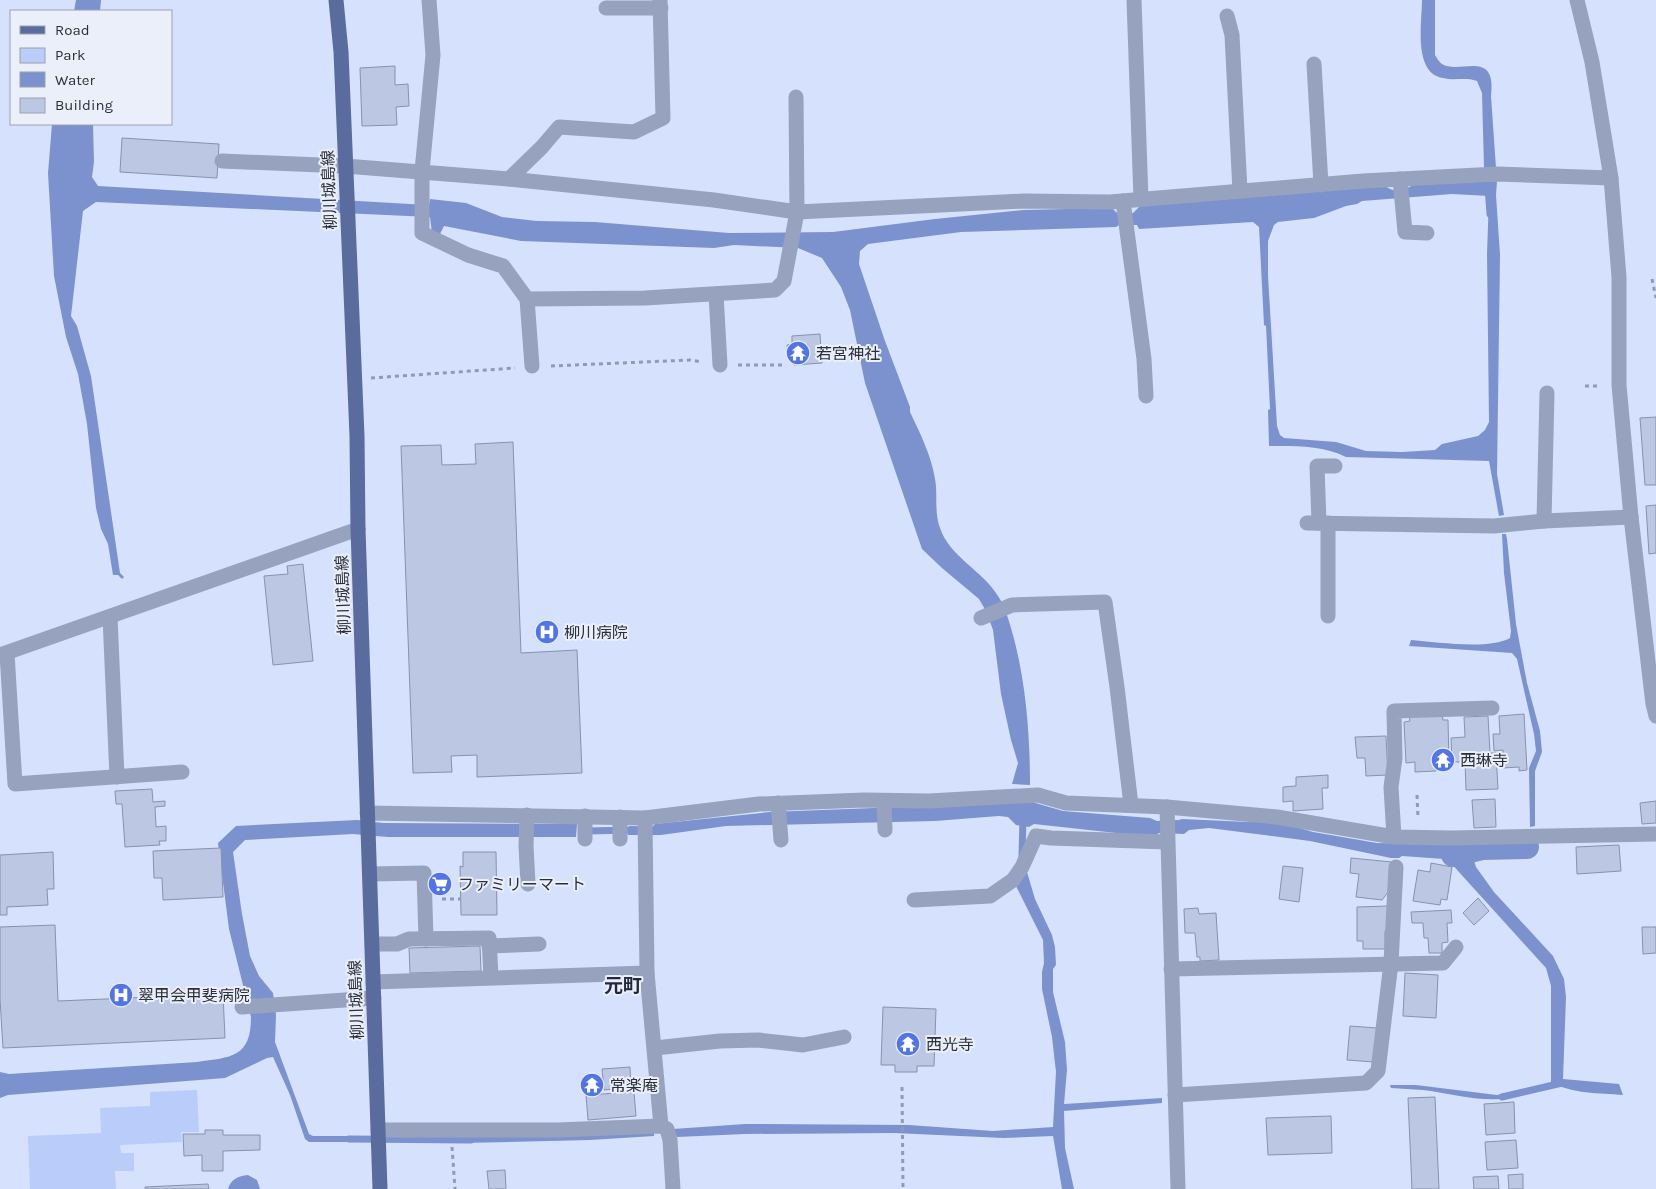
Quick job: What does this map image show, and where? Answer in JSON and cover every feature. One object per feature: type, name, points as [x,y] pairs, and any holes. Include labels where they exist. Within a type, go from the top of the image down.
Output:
[{"type":"main road","name":"柳川城島線","points":[[336,0],[341,52],[353,380],[357,436],[358,529],[380,1189]]},
{"type":"street","points":[[429,0],[433,55],[422,172],[422,233],[468,255],[503,266],[528,299],[532,366]]},
{"type":"street","points":[[1134,0],[1141,199]]},
{"type":"street","points":[[1577,0],[1592,62],[1611,178],[1619,277],[1619,385],[1631,517],[1656,716]]},
{"type":"street","points":[[508,179],[542,147],[558,127],[634,132],[663,118],[660,4],[606,8]]},
{"type":"street","points":[[1227,16],[1232,36],[1240,191]]},
{"type":"street","points":[[1314,64],[1321,185]]},
{"type":"street","points":[[528,299],[644,298],[775,290],[784,281],[796,219],[796,97]]},
{"type":"street","points":[[222,161],[345,166],[508,179],[714,200],[796,219],[1024,200],[1110,202],[1124,205],[1141,199],[1497,174],[1611,178]]},
{"type":"street","points":[[1400,182],[1405,232],[1428,233]]},
{"type":"street","points":[[1124,205],[1144,359],[1146,396]]},
{"type":"street","points":[[716,294],[720,365]]},
{"type":"street","points":[[1544,521],[1547,393]]},
{"type":"street","points":[[1328,616],[1324,523],[1317,466],[1335,466]]},
{"type":"street","points":[[1324,523],[1494,526],[1544,521],[1631,517]]},
{"type":"street","points":[[182,772],[15,784],[4,654],[358,529]]},
{"type":"street","points":[[981,618],[1012,605],[1105,602],[1118,687],[1131,806]]},
{"type":"street","points":[[110,617],[118,777]]},
{"type":"street","points":[[1394,837],[1391,787],[1396,758],[1394,710],[1492,708]]},
{"type":"street","points":[[368,817],[620,820],[645,827],[759,804],[779,807],[884,804],[1038,795],[1066,803],[1277,817],[1394,837],[1452,838],[1656,834]]},
{"type":"street","points":[[884,804],[885,830]]},
{"type":"street","points":[[779,807],[781,840]]},
{"type":"street","points":[[1167,811],[1178,1189]]},
{"type":"street","points":[[526,818],[528,884]]},
{"type":"street","points":[[585,819],[585,839]]},
{"type":"street","points":[[620,820],[620,839]]},
{"type":"street","points":[[645,827],[647,973],[673,1189]]},
{"type":"street","points":[[914,900],[990,896],[1013,880],[1036,836],[1167,842]]},
{"type":"street","points":[[1175,1095],[1366,1083],[1378,1071],[1390,963],[1396,867]]},
{"type":"street","points":[[370,874],[424,873],[426,939]]},
{"type":"street","points":[[372,944],[397,944],[409,939],[489,938],[491,977]]},
{"type":"street","points":[[489,946],[539,944]]},
{"type":"street","points":[[1171,969],[1443,963],[1456,947]]},
{"type":"street","points":[[373,982],[647,973]]},
{"type":"street","points":[[242,1007],[374,998]]},
{"type":"street","points":[[655,1048],[720,1041],[758,1040],[803,1045],[844,1038]]},
{"type":"street","points":[[379,1138],[556,1130],[666,1131]]},
{"type":"path","points":[[1652,279],[1656,298]]},
{"type":"path","points":[[353,380],[532,366],[690,360],[720,365],[783,365]]},
{"type":"path","points":[[1417,795],[1418,837]]},
{"type":"path","points":[[441,900],[460,899]]},
{"type":"path","points":[[902,1087],[903,1189]]},
{"type":"path","points":[[452,1147],[455,1189]]},
{"type":"green space","points":[[197,1090],[199,1132],[181,1132],[182,1142],[120,1145],[121,1153],[134,1153],[134,1171],[115,1171],[116,1189],[30,1189],[28,1136],[101,1133],[100,1108],[150,1106],[150,1092]]},
{"type":"water","points":[[76,0],[101,0],[100,10],[74,10]]},
{"type":"water","points":[[1422,0],[1435,0],[1435,55],[1440,62],[1449,67],[1475,66],[1483,68],[1488,72],[1491,81],[1496,168],[1484,168],[1482,93],[1477,81],[1443,78],[1433,74],[1427,67],[1421,46]]},
{"type":"water","points":[[52,125],[93,125],[94,162],[92,177],[98,186],[429,205],[430,199],[466,203],[502,217],[537,221],[595,222],[729,233],[833,232],[1023,210],[1112,208],[1119,215],[1133,213],[1140,206],[1385,186],[1392,190],[1399,190],[1413,185],[1497,181],[1496,195],[1500,255],[1497,474],[1504,515],[1499,516],[1489,461],[1346,457],[1318,448],[1269,446],[1268,410],[1270,409],[1259,227],[1253,222],[1139,229],[1137,225],[1119,225],[1116,227],[961,232],[868,244],[860,251],[859,264],[910,407],[910,412],[931,461],[936,485],[937,516],[940,528],[944,538],[958,555],[992,587],[1005,610],[1013,635],[1026,709],[1030,785],[1012,784],[1018,763],[1001,694],[993,630],[979,599],[922,549],[865,383],[850,310],[841,287],[822,258],[798,248],[734,245],[714,248],[521,241],[444,226],[439,236],[432,233],[430,217],[96,202],[83,211],[71,316],[77,326],[91,376],[120,573],[124,577],[122,579],[118,575],[113,575],[108,544],[101,529],[96,508],[87,424],[78,374],[66,337],[54,276],[48,173]],"holes":[[[1452,194],[1489,196],[1487,254],[1489,422],[1485,430],[1478,436],[1442,444],[1435,450],[1402,452],[1366,451],[1336,442],[1284,438],[1280,435],[1277,426],[1268,276],[1268,241],[1274,225],[1278,222],[1314,218],[1362,201]]]},
{"type":"water","points":[[1502,534],[1506,534],[1507,539],[1516,624],[1527,683],[1540,731],[1542,752],[1535,771],[1535,826],[1530,827],[1529,768],[1536,751],[1517,659],[1512,653],[1409,646],[1411,640],[1489,644],[1510,638],[1511,631],[1504,573]]},
{"type":"water","points":[[1032,802],[1063,811],[1150,818],[1157,821],[1182,819],[1248,822],[1272,820],[1313,832],[1377,843],[1469,845],[1476,867],[1494,892],[1553,956],[1564,979],[1566,997],[1563,1079],[1619,1084],[1623,1095],[1577,1091],[1551,1082],[1551,986],[1546,968],[1449,861],[1444,859],[1402,856],[1391,858],[1310,841],[1209,828],[1189,830],[1184,834],[1159,833],[1153,837],[1034,824],[1029,827],[1016,825],[1008,817],[999,816],[935,821],[726,826],[661,835],[628,835],[629,826],[652,827],[655,824],[770,812]]},
{"type":"water","points":[[357,820],[383,823],[577,824],[576,837],[388,837],[353,834],[245,840],[233,852],[250,956],[259,976],[273,993],[276,1015],[275,1042],[309,1134],[313,1136],[359,1136],[359,1142],[309,1142],[305,1139],[290,1095],[273,1057],[225,1078],[8,1095],[0,1098],[0,1072],[9,1074],[197,1062],[220,1059],[237,1053],[247,1041],[251,1017],[229,929],[218,843],[236,826]]},
{"type":"water","points":[[1027,872],[1035,899],[1052,935],[1055,947],[1056,965],[1053,969],[1053,992],[1065,1042],[1067,1070],[1064,1104],[1162,1098],[1162,1103],[1064,1111],[1065,1148],[1074,1189],[1062,1189],[1053,1136],[1004,1138],[894,1133],[745,1134],[677,1137],[673,1129],[745,1124],[909,1125],[993,1131],[1053,1127],[1056,1072],[1052,1037],[1042,989],[1043,940],[1014,882]]},
{"type":"water","points":[[1390,1085],[1416,1085],[1497,1095],[1511,1093],[1512,1097],[1479,1099],[1423,1090],[1391,1088]]},
{"type":"water","points":[[654,1130],[654,1136],[590,1140],[462,1143],[462,1138],[513,1134]]},
{"type":"water","points":[[248,1175],[257,1180],[260,1189],[228,1189],[235,1179]]},
{"type":"building","points":[[395,66],[395,85],[408,84],[409,106],[396,107],[397,125],[362,126],[360,68]]},
{"type":"building","points":[[122,138],[219,144],[217,178],[120,172]]},
{"type":"building","points":[[820,334],[822,363],[794,365],[793,356],[788,357],[787,345],[792,344],[792,336]]},
{"type":"building","points":[[1656,417],[1656,485],[1645,485],[1640,418]]},
{"type":"building","points":[[513,442],[521,653],[577,650],[582,773],[477,777],[477,755],[451,756],[452,772],[413,773],[401,446],[441,445],[442,465],[476,464],[475,444]]},
{"type":"building","points":[[1656,505],[1656,553],[1649,554],[1646,506]]},
{"type":"building","points":[[303,564],[313,661],[273,665],[264,576],[288,574],[287,566]]},
{"type":"building","points":[[1442,714],[1443,720],[1448,720],[1449,761],[1436,762],[1436,771],[1415,772],[1415,762],[1406,763],[1404,722],[1410,721],[1409,715]]},
{"type":"building","points":[[1524,714],[1527,770],[1519,771],[1519,767],[1503,768],[1503,750],[1494,751],[1493,734],[1500,734],[1499,716]]},
{"type":"building","points":[[1488,716],[1490,753],[1496,753],[1498,789],[1466,790],[1465,762],[1452,762],[1451,738],[1465,737],[1464,717]]},
{"type":"building","points":[[1386,736],[1388,775],[1366,776],[1365,758],[1357,758],[1355,737]]},
{"type":"building","points":[[1328,775],[1328,788],[1322,788],[1323,809],[1293,811],[1293,801],[1283,802],[1283,787],[1296,786],[1296,777]]},
{"type":"building","points":[[152,789],[153,802],[165,801],[165,806],[155,807],[156,827],[166,826],[166,841],[159,841],[160,845],[125,847],[122,804],[116,804],[115,791]]},
{"type":"building","points":[[1495,799],[1496,827],[1474,828],[1472,800]]},
{"type":"building","points":[[1656,801],[1656,823],[1642,824],[1640,803]]},
{"type":"building","points":[[1619,845],[1621,871],[1577,874],[1576,847]]},
{"type":"building","points":[[221,848],[223,897],[163,900],[162,878],[154,878],[153,851]]},
{"type":"building","points":[[53,852],[54,889],[47,889],[48,905],[7,907],[7,915],[0,915],[0,855]]},
{"type":"building","points":[[463,852],[496,852],[497,915],[461,915],[460,866],[463,867]]},
{"type":"building","points":[[1351,858],[1392,862],[1389,891],[1382,900],[1356,897],[1359,874],[1350,873]]},
{"type":"building","points":[[1431,863],[1452,867],[1447,900],[1441,899],[1440,905],[1413,901],[1418,870],[1430,872]]},
{"type":"building","points":[[1283,866],[1303,868],[1299,902],[1279,899]]},
{"type":"building","points":[[1478,898],[1489,911],[1474,925],[1463,913]]},
{"type":"building","points":[[1388,906],[1388,931],[1385,931],[1385,949],[1363,949],[1363,941],[1357,941],[1357,907]]},
{"type":"building","points":[[1198,908],[1199,914],[1216,913],[1219,960],[1200,961],[1200,957],[1197,957],[1195,933],[1185,933],[1184,909]]},
{"type":"building","points":[[1451,910],[1452,923],[1447,923],[1448,942],[1442,943],[1442,953],[1429,953],[1428,938],[1424,938],[1423,923],[1412,923],[1411,912]]},
{"type":"building","points":[[55,925],[58,1001],[223,994],[225,1038],[3,1048],[0,999],[0,927]]},
{"type":"building","points":[[1642,927],[1656,927],[1656,953],[1643,954]]},
{"type":"building","points":[[480,946],[481,971],[410,973],[409,948]]},
{"type":"building","points":[[1405,973],[1438,975],[1436,1018],[1403,1016]]},
{"type":"building","points":[[883,1007],[936,1009],[934,1066],[917,1066],[917,1072],[895,1072],[895,1065],[881,1065]]},
{"type":"building","points":[[1350,1026],[1377,1028],[1374,1062],[1347,1060]]},
{"type":"building","points":[[630,1067],[631,1087],[604,1090],[602,1069]]},
{"type":"building","points":[[634,1092],[636,1116],[588,1120],[586,1095]]},
{"type":"building","points":[[1435,1097],[1439,1189],[1412,1189],[1408,1098]]},
{"type":"building","points":[[1514,1102],[1515,1133],[1486,1135],[1484,1104]]},
{"type":"building","points":[[1331,1116],[1332,1153],[1268,1155],[1266,1118]]},
{"type":"building","points":[[205,1130],[223,1130],[223,1135],[260,1135],[260,1150],[223,1151],[223,1171],[202,1171],[202,1155],[184,1156],[183,1134],[205,1134]]},
{"type":"building","points":[[1516,1140],[1518,1168],[1487,1170],[1485,1142]]},
{"type":"building","points":[[505,1170],[506,1189],[489,1189],[487,1171]]},
{"type":"building","points":[[1523,1174],[1523,1189],[1509,1189],[1508,1175]]},
{"type":"building","points":[[1498,1176],[1499,1189],[1474,1189],[1473,1177]]},
{"type":"building","points":[[208,1184],[209,1189],[145,1189],[145,1187]]},
{"type":"waterway","points":[[1488,187],[1490,214]]},
{"type":"waterway","points":[[1022,856],[1023,817]]},
{"type":"waterway","points":[[584,831],[638,830]]},
{"type":"waterway","points":[[1453,855],[1482,848],[1527,847]]},
{"type":"waterway","points":[[1502,1097],[1562,1083]]},
{"type":"waterway","points":[[349,1139],[471,1140]]},
{"type":"place","name":"若宮神社","points":[[798,353]]},
{"type":"place","name":"柳川病院","points":[[547,632]]},
{"type":"place","name":"西琳寺","points":[[1443,760]]},
{"type":"place","name":"ファミリーマート","points":[[440,884]]},
{"type":"place","name":"翠甲会甲斐病院","points":[[121,995]]},
{"type":"place","name":"西光寺","points":[[908,1044]]},
{"type":"place","name":"常楽庵","points":[[592,1085]]},
{"type":"district","name":"元町","points":[[623,986]]}]
